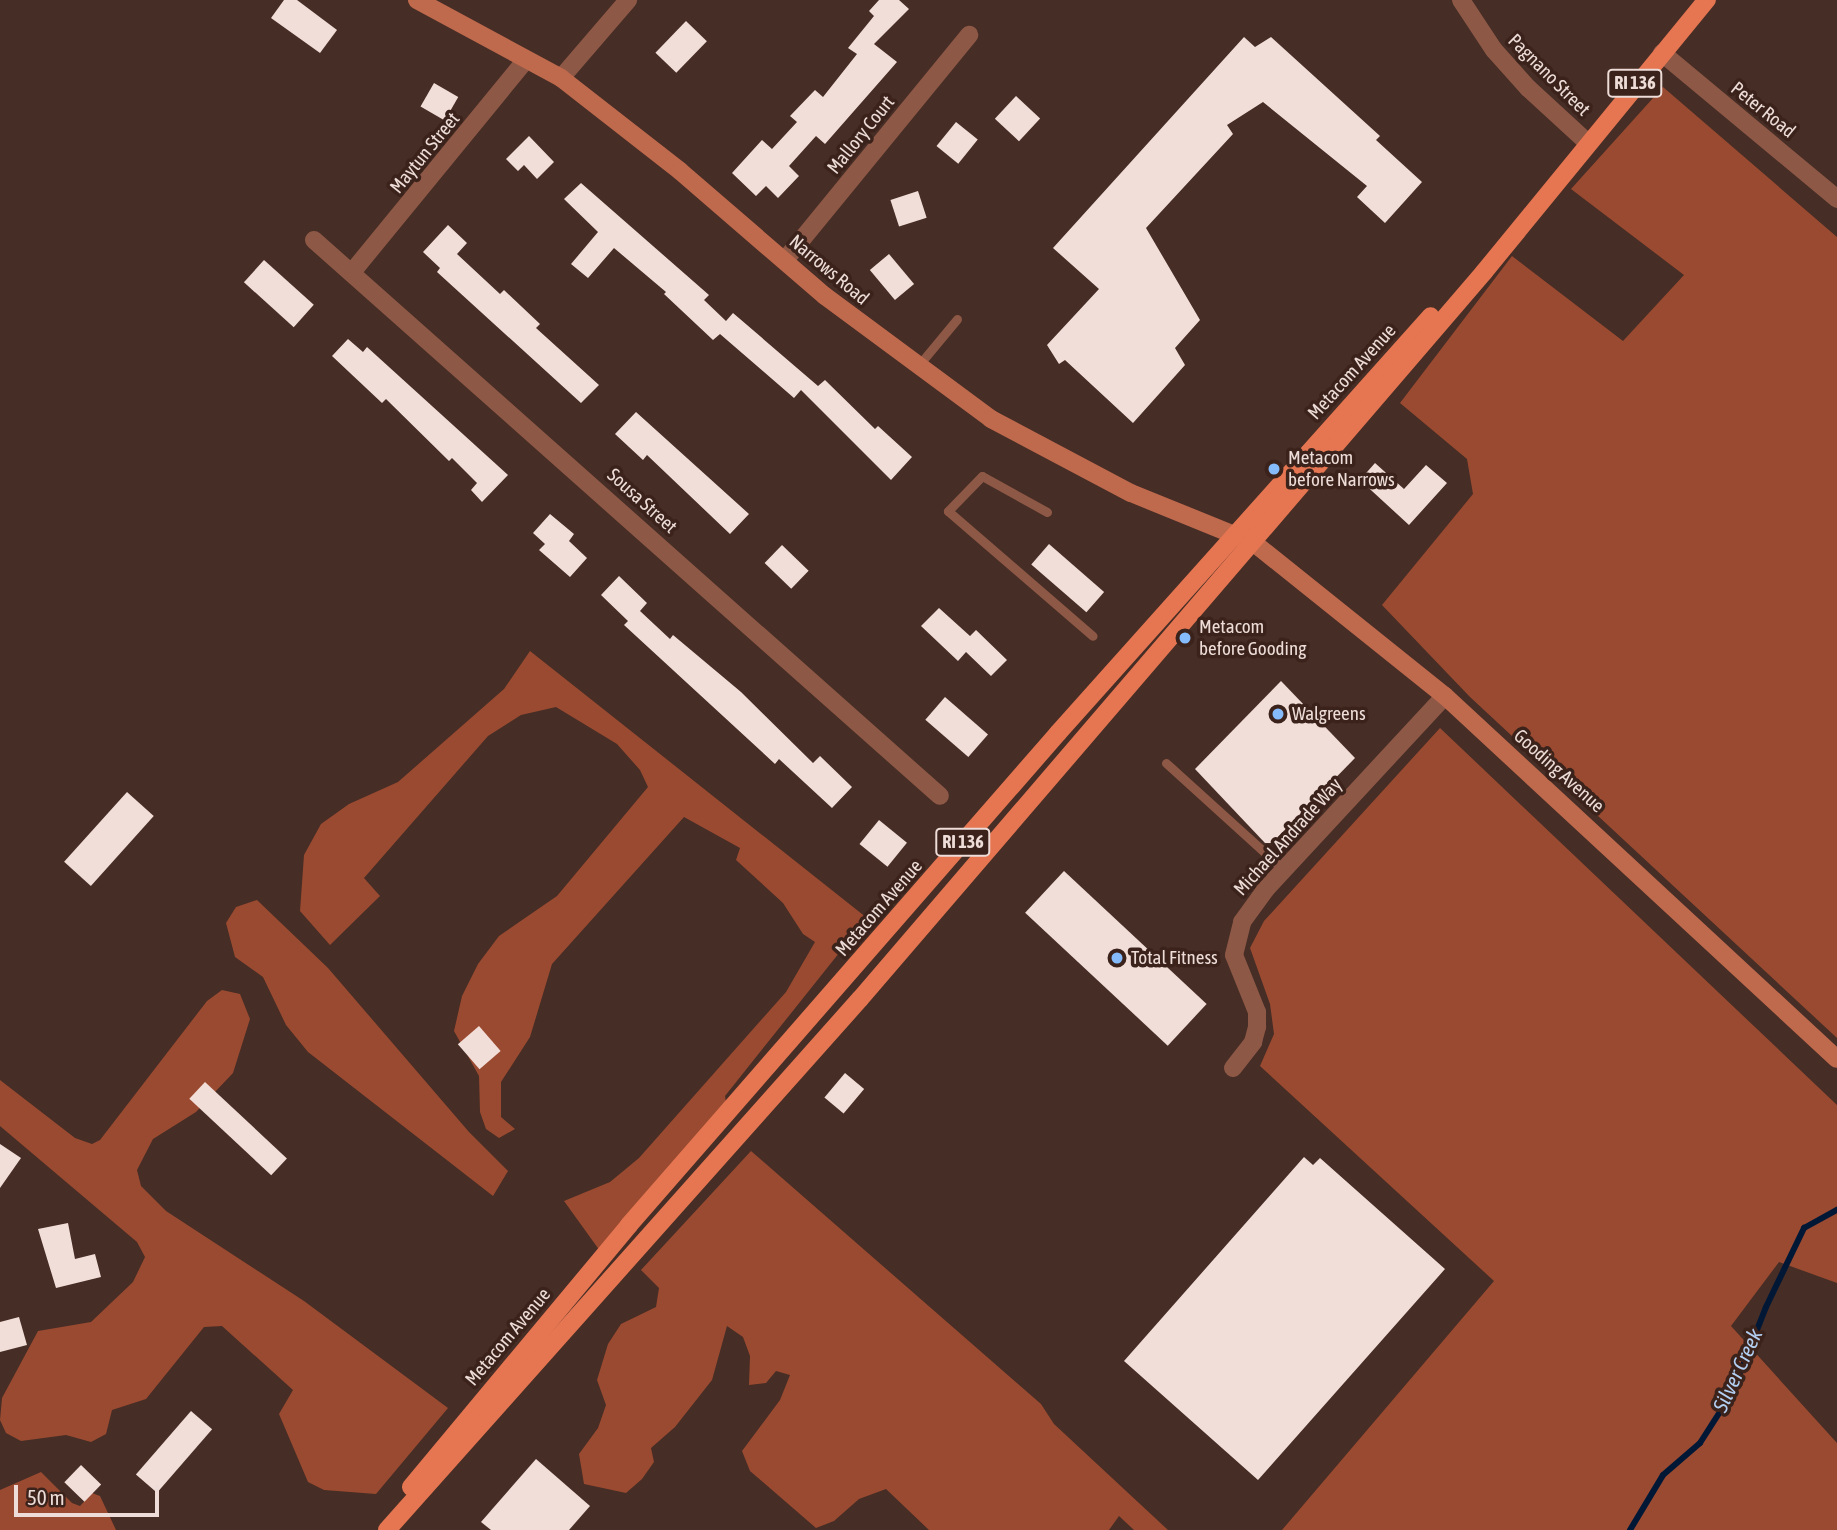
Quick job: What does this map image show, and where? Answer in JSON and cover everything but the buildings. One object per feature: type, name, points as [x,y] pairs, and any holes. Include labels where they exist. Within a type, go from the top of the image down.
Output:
[{"type":"main road","name":"Metacom Avenue","points":[[377,1530],[536,1335],[1058,733],[1236,536],[1330,439],[1567,169],[1707,0]]},
{"type":"main road","name":"Metacom Avenue","points":[[387,1530],[744,1132],[1254,543],[1330,439]]},
{"type":"street","name":"Narrows Road","points":[[417,0],[561,78],[917,367],[1034,446],[1132,493],[1236,536]]},
{"type":"street","points":[[561,78],[628,0]]},
{"type":"street","name":"Pagnano Street","points":[[1461,0],[1494,50],[1528,88],[1587,142]]},
{"type":"street","name":"Mallory Court","points":[[785,260],[969,35]]},
{"type":"street","name":"Peter Road","points":[[1662,53],[1837,199]]},
{"type":"street","name":"Maytun Street","points":[[353,271],[526,60]]},
{"type":"street","name":"Sousa Street","points":[[314,240],[353,271],[940,796]]},
{"type":"street","name":"Gooding Avenue","points":[[1236,536],[1254,543],[1445,696],[1837,1059]]},
{"type":"street","name":"Michael Andrade Way","points":[[1233,1068],[1253,1042],[1257,1027],[1257,1012],[1240,974],[1234,944],[1247,914],[1284,870],[1445,696]]},
{"type":"lane","points":[[917,367],[957,319]]},
{"type":"lane","points":[[1047,512],[982,477],[948,511],[1093,636]]},
{"type":"lane","points":[[1166,763],[1284,870]]},
{"type":"lane","points":[[726,1116],[744,1132]]},
{"type":"shaded area","points":[[1663,87],[1837,237],[1837,1038],[1470,697],[1382,605],[1473,494],[1467,459],[1400,403],[1512,256],[1623,341],[1684,275],[1571,189]]},
{"type":"shaded area","points":[[530,651],[867,918],[725,1096],[727,1108],[600,1251],[564,1201],[610,1182],[639,1158],[786,992],[815,942],[803,934],[783,903],[736,860],[740,848],[684,817],[552,964],[530,1037],[501,1082],[501,1117],[515,1129],[499,1138],[486,1129],[480,1112],[479,1076],[454,1031],[462,996],[478,964],[499,936],[557,896],[648,787],[640,770],[617,744],[556,707],[521,715],[488,736],[364,878],[380,896],[330,945],[300,911],[304,855],[321,824],[349,804],[398,782],[504,689]]},
{"type":"shaded area","points":[[1440,728],[1837,1105],[1837,1283],[1779,1262],[1731,1326],[1837,1443],[1837,1530],[1282,1530],[1494,1281],[1260,1066],[1274,1034],[1270,1004],[1250,948],[1264,921]]},
{"type":"shaded area","points":[[257,900],[328,968],[469,1132],[508,1171],[493,1196],[308,1052],[286,1025],[263,977],[235,957],[226,923],[236,907]]},
{"type":"shaded area","points":[[222,990],[240,994],[250,1019],[233,1073],[196,1112],[153,1139],[137,1170],[141,1186],[166,1211],[304,1301],[448,1408],[376,1494],[324,1490],[308,1482],[279,1414],[293,1390],[222,1326],[204,1327],[146,1399],[112,1410],[106,1434],[91,1442],[66,1435],[21,1441],[6,1433],[0,1420],[2,1398],[38,1331],[91,1322],[133,1282],[145,1257],[137,1242],[0,1126],[0,1080],[75,1138],[92,1144],[100,1140],[207,1001]]},
{"type":"shaded area","points":[[751,1151],[1041,1404],[1054,1424],[1168,1530],[1134,1530],[1119,1516],[1109,1530],[929,1530],[886,1489],[859,1499],[834,1521],[816,1528],[750,1471],[742,1451],[780,1400],[790,1375],[776,1371],[766,1383],[749,1385],[750,1356],[743,1337],[727,1326],[712,1380],[675,1427],[651,1448],[654,1462],[642,1479],[626,1493],[584,1484],[579,1454],[598,1428],[606,1405],[597,1380],[608,1344],[621,1324],[656,1307],[659,1288],[641,1270]]},
{"type":"shaded area","points":[[41,1472],[72,1503],[80,1506],[92,1493],[100,1496],[116,1530],[0,1530],[0,1490]]},
{"type":"waterway","name":"Silver Creek","points":[[1630,1530],[1663,1475],[1700,1443],[1732,1393],[1766,1307],[1804,1228],[1837,1210]]},
{"type":"place","name":"Metacom before Narrows","points":[[1274,469]]},
{"type":"place","name":"Metacom before Gooding","points":[[1185,638]]},
{"type":"place","name":"Walgreens","points":[[1278,714]]},
{"type":"place","name":"Total Fitness","points":[[1117,958]]}]
